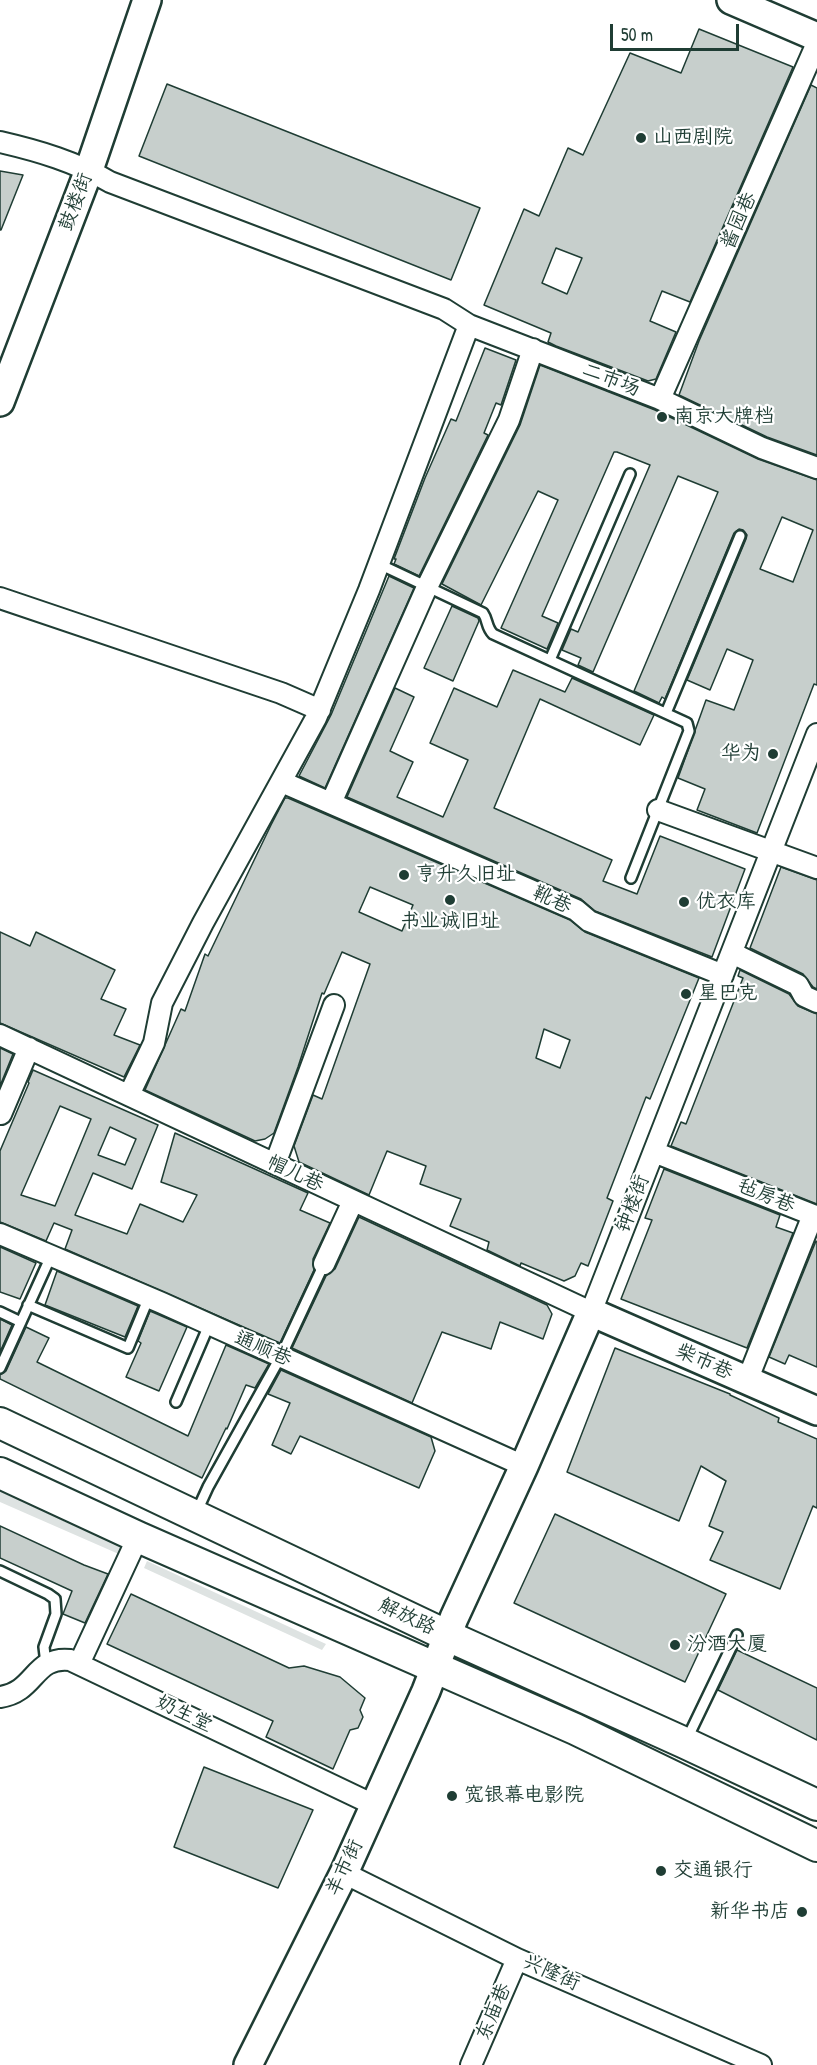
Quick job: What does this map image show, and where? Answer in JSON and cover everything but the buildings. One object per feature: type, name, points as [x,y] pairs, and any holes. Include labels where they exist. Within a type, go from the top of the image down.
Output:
[{"type":"main road","name":"解放路","points":[[0,1423],[448,1636],[685,1743],[817,1806]]},
{"type":"main road","name":"解放路","points":[[0,1473],[138,1538],[575,1729],[817,1846]]},
{"type":"street","name":"鼓楼街","points":[[0,402],[80,171],[131,0]]},
{"type":"street","name":"鼓楼街","points":[[0,360],[80,171],[147,0]]},
{"type":"street","points":[[731,0],[817,37]]},
{"type":"street","name":"酱园巷","points":[[660,399],[817,43]]},
{"type":"street","points":[[0,142],[33,150],[80,171]]},
{"type":"street","points":[[0,150],[80,171]]},
{"type":"street","name":"二市场","points":[[80,171],[444,309],[469,325],[660,399],[762,448],[817,468]]},
{"type":"street","points":[[129,1095],[154,1043],[162,1003],[318,714],[379,564],[469,325]]},
{"type":"street","points":[[331,803],[428,587],[509,420],[533,349]]},
{"type":"street","points":[[0,598],[281,693],[318,714]]},
{"type":"street","points":[[0,608],[318,714]]},
{"type":"street","name":"钟楼街","points":[[434,1668],[454,1618],[591,1312],[817,734]]},
{"type":"street","name":"靴巷","points":[[282,782],[576,910],[588,921],[723,975]]},
{"type":"street","points":[[658,810],[817,868]]},
{"type":"street","points":[[732,953],[798,985],[804,996],[817,1002]]},
{"type":"street","points":[[274,1164],[334,1005]]},
{"type":"street","name":"帽儿巷","points":[[0,1035],[591,1312]]},
{"type":"street","points":[[1,1115],[29,1048]]},
{"type":"street","name":"毡房巷","points":[[654,1152],[813,1215],[747,1381]]},
{"type":"street","points":[[324,1264],[353,1201]]},
{"type":"street","name":"通顺巷","points":[[0,1234],[148,1297],[524,1466]]},
{"type":"street","name":"柴市巷","points":[[591,1312],[817,1412]]},
{"type":"street","points":[[79,1664],[138,1538]]},
{"type":"street","name":"奶生堂","points":[[46,1664],[60,1659],[70,1660],[374,1805]]},
{"type":"street","points":[[0,1697],[13,1695],[46,1664]]},
{"type":"street","name":"羊市街","points":[[248,2065],[344,1873],[426,1691],[434,1668]]},
{"type":"street","name":"兴隆街","points":[[344,1873],[517,1959],[761,2065]]},
{"type":"street","name":"东庙巷","points":[[471,2065],[517,1959]]},
{"type":"lane","points":[[550,660],[630,474]]},
{"type":"lane","points":[[666,713],[740,537]]},
{"type":"lane","points":[[379,564],[483,613],[486,617],[487,629],[493,634],[687,723],[689,731],[631,878]]},
{"type":"lane","points":[[0,1368],[51,1256]]},
{"type":"lane","points":[[195,1516],[208,1487],[280,1356],[324,1264]]},
{"type":"lane","points":[[28,1305],[128,1348],[148,1297]]},
{"type":"lane","points":[[0,1312],[21,1322]]},
{"type":"lane","points":[[176,1402],[209,1325]]},
{"type":"lane","points":[[0,1571],[55,1599],[56,1614],[44,1647],[46,1664]]},
{"type":"lane","points":[[685,1743],[737,1635]]},
{"type":"shaded area","points":[[0,1491],[123,1549],[121,1555],[0,1502]]},
{"type":"shaded area","points":[[147,1561],[326,1644],[322,1650],[144,1568]]},
{"type":"place","name":"山西剧院","points":[[641,138]]},
{"type":"place","name":"南京大牌档","points":[[662,417]]},
{"type":"place","name":"华为","points":[[773,754]]},
{"type":"place","name":"亨升久旧址","points":[[404,875]]},
{"type":"place","name":"书业诚旧址","points":[[450,900]]},
{"type":"place","name":"优衣库","points":[[684,902]]},
{"type":"place","name":"星巴克","points":[[686,994]]},
{"type":"place","name":"汾酒大厦","points":[[675,1645]]},
{"type":"place","name":"宽银幕电影院","points":[[452,1796]]},
{"type":"place","name":"交通银行","points":[[661,1871]]},
{"type":"place","name":"新华书店","points":[[802,1912]]}]
